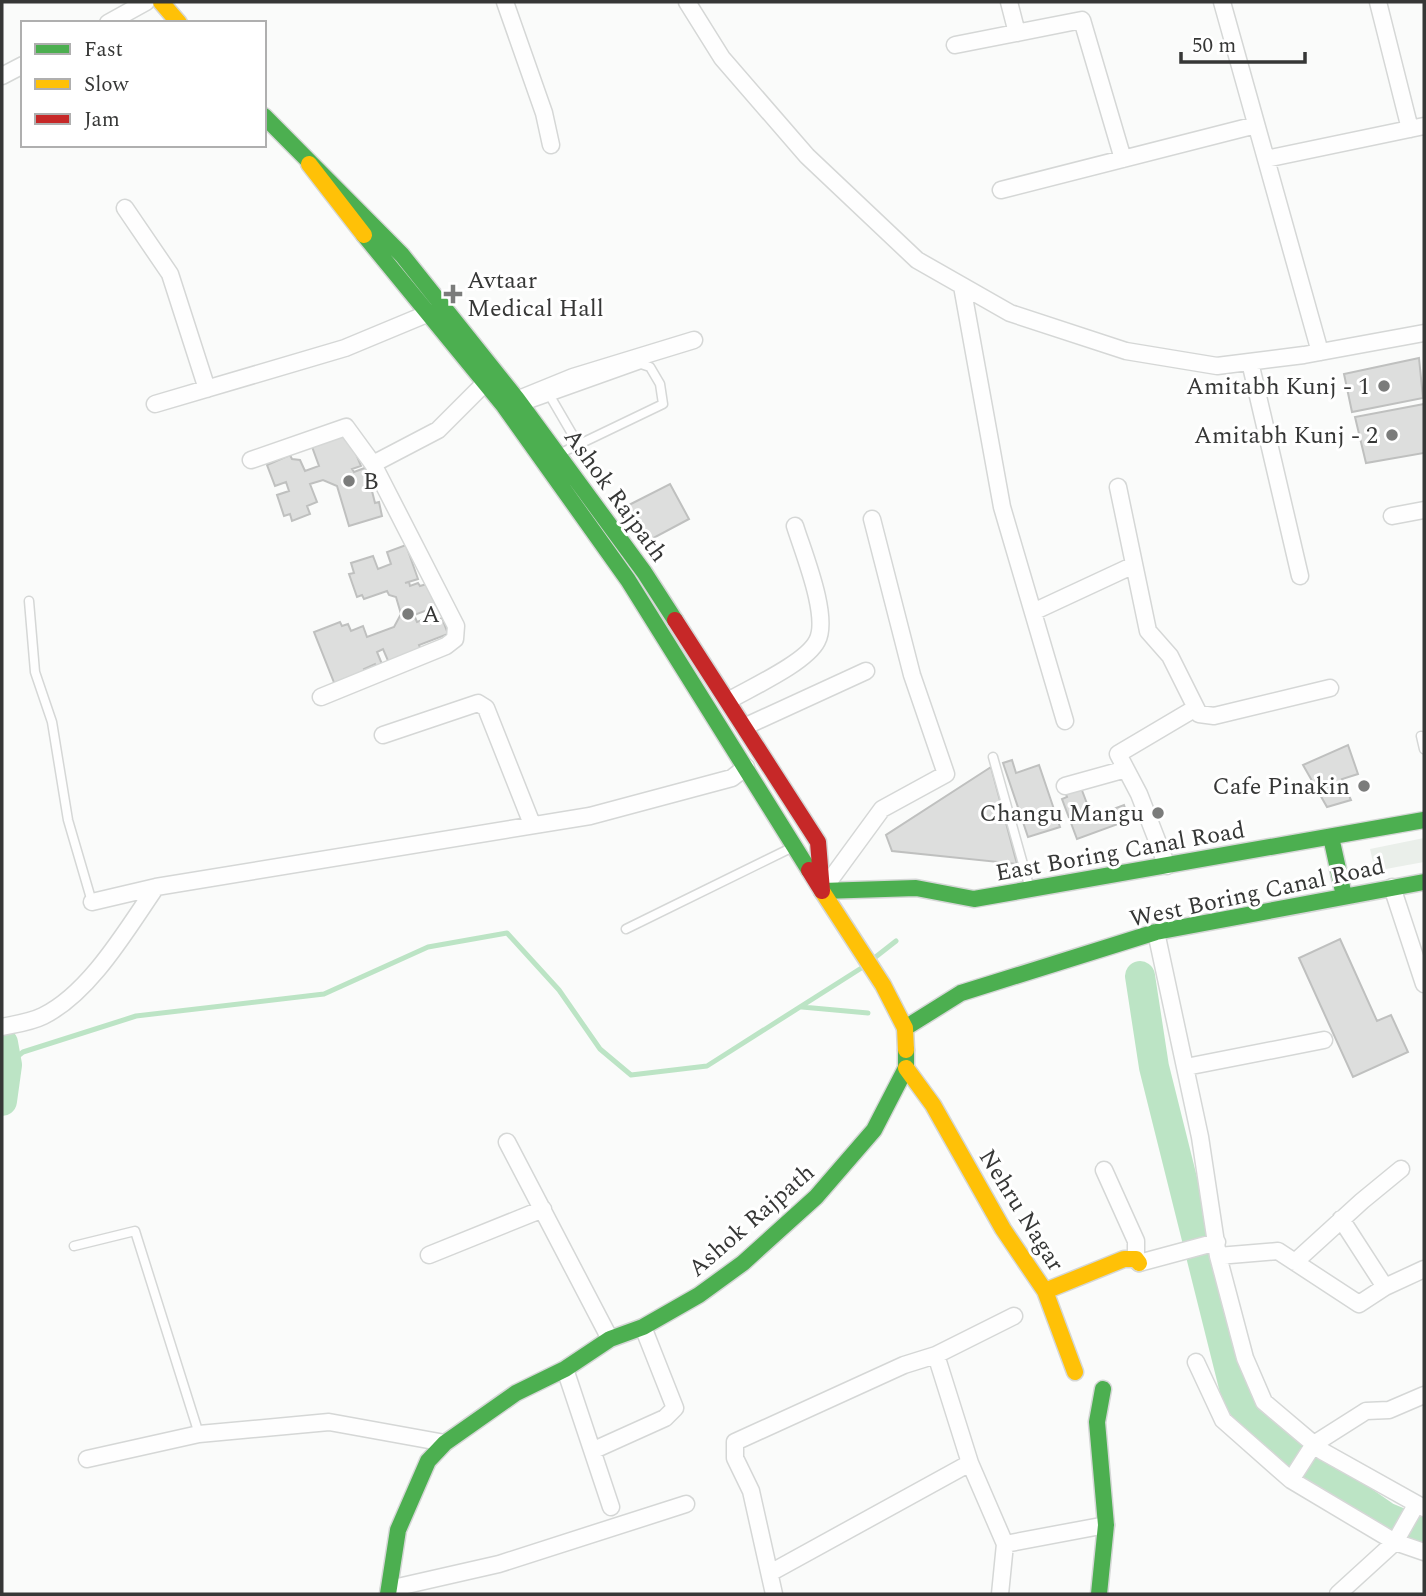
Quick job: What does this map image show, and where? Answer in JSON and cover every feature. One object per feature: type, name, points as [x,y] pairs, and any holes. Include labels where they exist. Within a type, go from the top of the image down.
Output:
[{"type":"main road","points":[[161,2],[177,21]]},
{"type":"main road","name":"Ashok Rajpath","points":[[266,118],[402,255],[485,383],[515,403],[746,767],[861,955],[883,985],[905,1028],[905,1068],[874,1130],[816,1197],[743,1263],[699,1296],[643,1327],[610,1339],[565,1369],[516,1393],[445,1443],[428,1461],[398,1530],[389,1591]]},
{"type":"main road","name":"Ashok Rajpath","points":[[436,310],[558,454],[644,572],[818,842],[822,891]]},
{"type":"main road","name":"East Boring Canal Road","points":[[822,891],[916,888],[974,899],[1424,820]]},
{"type":"main road","points":[[1331,837],[1343,896]]},
{"type":"main road","name":"West Boring Canal Road","points":[[905,1028],[928,1012],[980,986],[1156,932],[1424,882]]},
{"type":"main road","name":"Nehru Nagar","points":[[905,1068],[933,1105],[1003,1229],[1045,1291],[1124,1259],[1138,1261]]},
{"type":"main road","points":[[1045,1291],[1075,1372]]},
{"type":"main road","points":[[1099,1594],[1106,1525],[1097,1422],[1103,1388]]},
{"type":"street","points":[[112,21],[146,2]]},
{"type":"street","points":[[505,2],[544,113],[551,145]]},
{"type":"street","points":[[687,2],[722,58],[807,156],[917,260],[1010,313],[1126,351],[1217,366],[1320,352],[1424,333]]},
{"type":"street","points":[[1009,2],[1017,33]]},
{"type":"street","points":[[1222,2],[1320,352]]},
{"type":"street","points":[[1266,159],[1417,128],[1378,2]]},
{"type":"street","points":[[955,46],[1082,20],[1123,159]]},
{"type":"street","points":[[2,76],[21,66]]},
{"type":"street","points":[[1002,190],[1256,125]]},
{"type":"street","points":[[125,208],[170,274],[207,389]]},
{"type":"street","points":[[962,286],[1002,508],[1065,721]]},
{"type":"street","points":[[155,404],[345,348],[436,310]]},
{"type":"street","points":[[515,403],[573,377],[694,340]]},
{"type":"street","points":[[1250,362],[1300,576]]},
{"type":"street","points":[[373,464],[439,430],[485,383]]},
{"type":"street","points":[[251,460],[346,427],[373,464],[456,626],[455,639],[446,646],[321,697]]},
{"type":"street","points":[[1118,487],[1148,631],[1170,656],[1194,709],[1199,714],[1214,716],[1330,688]]},
{"type":"street","points":[[1392,516],[1424,510]]},
{"type":"street","points":[[822,891],[882,809],[946,774],[912,675],[872,519]]},
{"type":"street","points":[[728,701],[799,659],[817,643],[821,619],[795,526]]},
{"type":"street","points":[[1033,612],[1134,565]]},
{"type":"street","points":[[744,727],[866,671]]},
{"type":"street","points":[[383,735],[478,703],[486,708],[532,824]]},
{"type":"street","points":[[1167,866],[1118,754],[1194,709]]},
{"type":"street","points":[[92,902],[156,887],[532,824],[590,817],[732,778],[746,767]]},
{"type":"street","points":[[1065,786],[1126,769]]},
{"type":"street","points":[[2,1027],[31,1021],[60,1006],[110,953],[156,887]]},
{"type":"street","points":[[1392,887],[1424,984]]},
{"type":"street","points":[[1156,932],[1186,1067],[1212,1248],[1245,1358],[1264,1402],[1309,1449],[1419,1503],[1399,1534],[1338,1594]]},
{"type":"street","points":[[1186,1067],[1324,1040]]},
{"type":"street","points":[[507,1142],[610,1339]]},
{"type":"street","points":[[1295,1262],[1401,1169]]},
{"type":"street","points":[[1104,1170],[1136,1241],[1138,1261],[1212,1248],[1278,1251],[1359,1304],[1385,1287],[1424,1269]]},
{"type":"street","points":[[429,1255],[543,1209]]},
{"type":"street","points":[[1341,1219],[1385,1287]]},
{"type":"street","points":[[774,1594],[751,1491],[735,1458],[735,1442],[904,1365],[936,1355],[1014,1316]]},
{"type":"street","points":[[594,1450],[673,1412],[672,1397],[643,1327]]},
{"type":"street","points":[[936,1355],[970,1463],[1005,1544],[1000,1594]]},
{"type":"street","points":[[1196,1362],[1223,1420],[1292,1476],[1399,1534],[1424,1552]]},
{"type":"street","points":[[565,1369],[611,1507]]},
{"type":"street","points":[[1292,1476],[1309,1449],[1366,1411],[1389,1410],[1424,1395]]},
{"type":"street","points":[[87,1459],[199,1434],[329,1422],[445,1443]]},
{"type":"street","points":[[770,1573],[970,1463]]},
{"type":"street","points":[[389,1591],[499,1563],[686,1504]]},
{"type":"street","points":[[1005,1544],[1106,1525]]},
{"type":"lane","points":[[515,403],[550,396],[641,364],[650,367],[663,404],[558,454]]},
{"type":"lane","points":[[550,396],[578,444]]},
{"type":"lane","points":[[29,601],[35,672],[52,722],[68,821],[92,902]]},
{"type":"lane","points":[[1421,736],[1424,749]]},
{"type":"lane","points":[[993,757],[1030,889]]},
{"type":"lane","points":[[626,929],[794,846]]},
{"type":"lane","points":[[74,1246],[135,1231],[199,1434]]},
{"type":"shaded area","points":[[1424,838],[1424,862],[1375,871],[1370,849]]},
{"type":"building","name":"Amitabh Kunj - 1","points":[[1419,358],[1423,398],[1352,412],[1344,374]]},
{"type":"building","name":"Amitabh Kunj - 2","points":[[1424,404],[1424,453],[1366,463],[1355,417]]},
{"type":"building","name":"B","points":[[348,434],[361,466],[352,469],[354,472],[367,467],[375,488],[372,491],[375,503],[379,502],[382,516],[349,526],[337,486],[323,480],[310,484],[317,502],[307,506],[310,514],[292,521],[290,514],[284,516],[277,495],[289,491],[286,482],[275,486],[267,465],[290,455],[292,459],[300,460],[305,471],[319,466],[311,444]]},
{"type":"building","points":[[670,484],[689,519],[646,542],[623,508]]},
{"type":"building","name":"A","points":[[406,545],[418,579],[405,583],[409,582],[410,586],[418,583],[420,586],[430,583],[437,602],[433,608],[414,615],[417,622],[430,617],[432,622],[442,618],[448,634],[419,645],[421,650],[389,663],[383,649],[377,652],[384,669],[378,671],[375,664],[364,669],[365,672],[335,685],[314,632],[340,622],[342,626],[348,624],[351,631],[363,626],[367,637],[394,627],[401,614],[396,597],[389,595],[387,591],[364,599],[362,595],[357,597],[349,574],[354,573],[351,563],[373,556],[378,569],[391,564],[387,552]]},
{"type":"building","points":[[1348,745],[1358,774],[1342,779],[1351,800],[1327,807],[1303,765]]},
{"type":"building","points":[[1012,760],[1016,773],[1039,765],[1060,827],[1028,837],[1003,763]]},
{"type":"building","points":[[991,767],[1017,864],[892,851],[886,835]]},
{"type":"building","points":[[1080,785],[1092,817],[1124,805],[1129,820],[1077,839],[1062,799],[1067,797],[1065,791]]},
{"type":"building","points":[[1340,939],[1377,1021],[1391,1015],[1408,1052],[1353,1077],[1299,958]]},
{"type":"waterway","points":[[7,1065],[23,1052],[136,1016],[324,994],[428,947],[507,933],[559,990],[600,1049],[631,1075],[707,1066],[863,967]]},
{"type":"waterway","points":[[873,959],[896,941]]},
{"type":"waterway","points":[[1140,976],[1154,1067],[1237,1399],[1271,1437],[1386,1517],[1424,1533]]},
{"type":"waterway","points":[[802,1007],[868,1013]]},
{"type":"waterway","points":[[2,1101],[7,1065],[3,1043]]},
{"type":"traffic: fast","points":[[266,118],[402,255],[517,399],[644,572],[675,620]]},
{"type":"traffic: fast","points":[[364,235],[504,406],[628,580],[809,870]]},
{"type":"traffic: fast","points":[[822,891],[916,888],[974,899],[1424,820]]},
{"type":"traffic: fast","points":[[1331,837],[1344,896]]},
{"type":"traffic: fast","points":[[905,1028],[961,993],[1156,932],[1424,882]]},
{"type":"traffic: fast","points":[[388,1594],[398,1530],[428,1461],[445,1443],[516,1393],[565,1369],[610,1339],[643,1327],[699,1295],[743,1263],[816,1197],[874,1130],[906,1068],[906,1050]]},
{"type":"traffic: fast","points":[[1099,1594],[1106,1525],[1097,1422],[1103,1389]]},
{"type":"traffic: slow","points":[[161,2],[177,21]]},
{"type":"traffic: slow","points":[[309,164],[364,235]]},
{"type":"traffic: slow","points":[[822,891],[883,985],[905,1028],[906,1050]]},
{"type":"traffic: slow","points":[[906,1068],[933,1105],[1003,1229],[1045,1291],[1124,1259],[1136,1259],[1139,1263]]},
{"type":"traffic: slow","points":[[1045,1291],[1075,1372]]},
{"type":"traffic: jam","points":[[675,620],[818,842],[822,891],[809,870]]},
{"type":"place","name":"Avtaar Medical Hall","points":[[453,294]]},
{"type":"place","name":"Amitabh Kunj - 1","points":[[1384,386]]},
{"type":"place","name":"Amitabh Kunj - 2","points":[[1392,435]]},
{"type":"place","name":"B","points":[[349,481]]},
{"type":"place","name":"A","points":[[408,614]]},
{"type":"place","name":"Cafe Pinakin","points":[[1364,786]]},
{"type":"place","name":"Changu Mangu","points":[[1158,813]]}]
